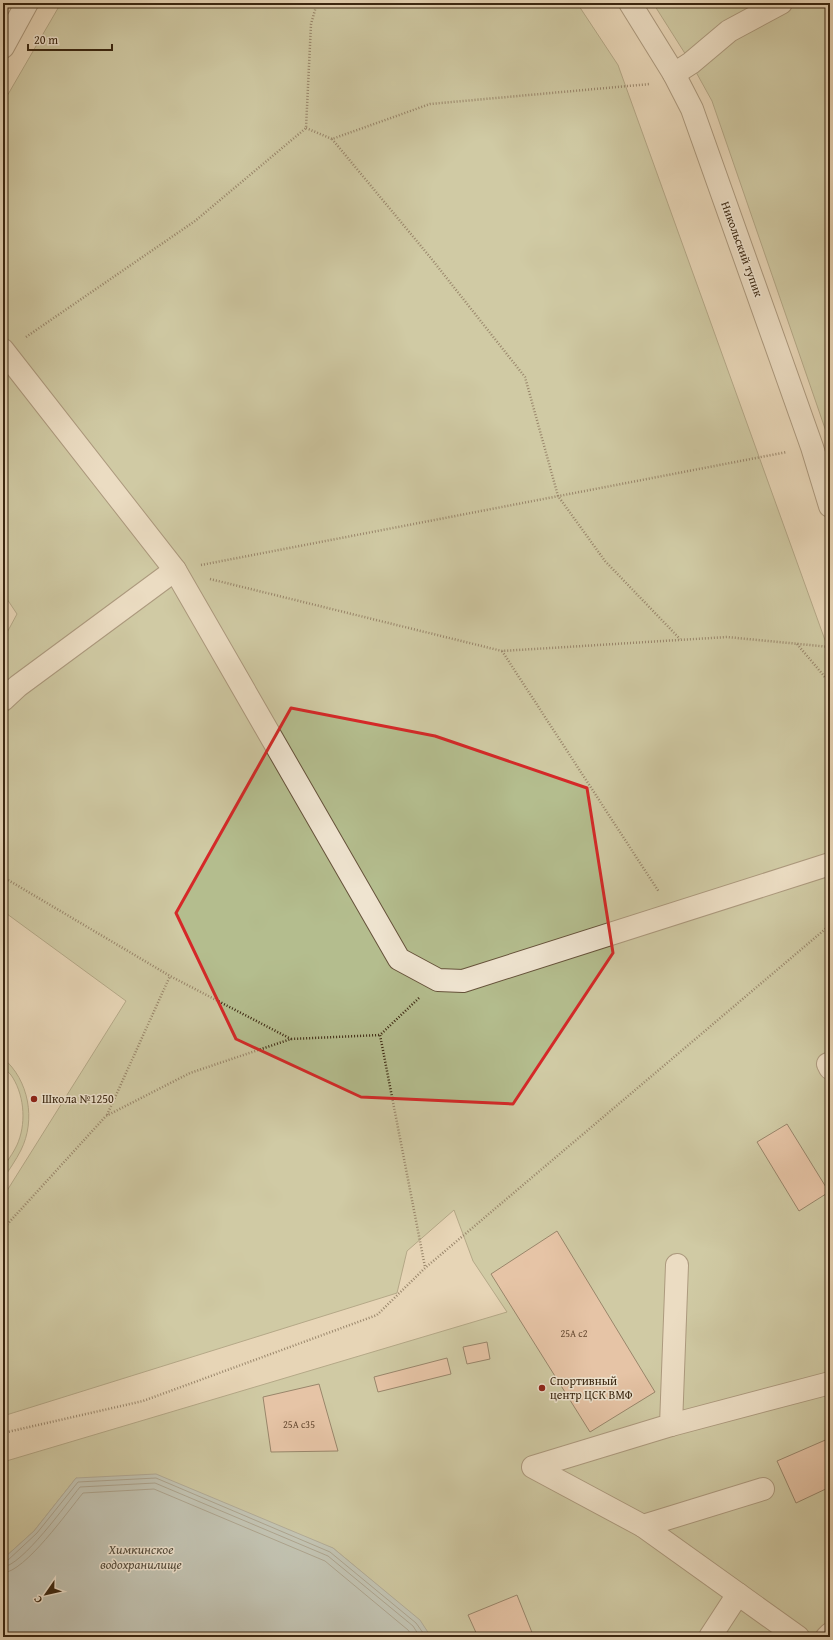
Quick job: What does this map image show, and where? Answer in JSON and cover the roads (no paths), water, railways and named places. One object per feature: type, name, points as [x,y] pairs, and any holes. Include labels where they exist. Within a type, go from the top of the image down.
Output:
[{"type":"street","points":[[3,47],[27,3]]},
{"type":"street","name":"Никольский тупик","points":[[630,3],[674,74],[692,109],[812,447],[830,506]]},
{"type":"street","points":[[674,74],[692,63],[729,31],[781,3]]},
{"type":"street","points":[[4,351],[175,570],[399,959],[438,980],[463,981],[830,864]]},
{"type":"street","points":[[3,700],[18,686],[175,570]]},
{"type":"street","points":[[671,1425],[677,1265]]},
{"type":"street","points":[[798,1637],[643,1526],[533,1467],[671,1425],[830,1383]]},
{"type":"street","points":[[643,1526],[764,1489]]},
{"type":"street","points":[[710,1637],[738,1594]]},
{"type":"street","points":[[827,1637],[830,1634]]},
{"type":"water","name":"Химкинское водохранилище","points":[[156,1474],[333,1548],[420,1620],[431,1637],[3,1637],[3,1559],[34,1531],[76,1478]]},
{"type":"place","name":"Школа №1250","points":[[34,1099]]},
{"type":"place","name":"Спортивный центр ЦСК ВМФ","points":[[542,1388]]}]
